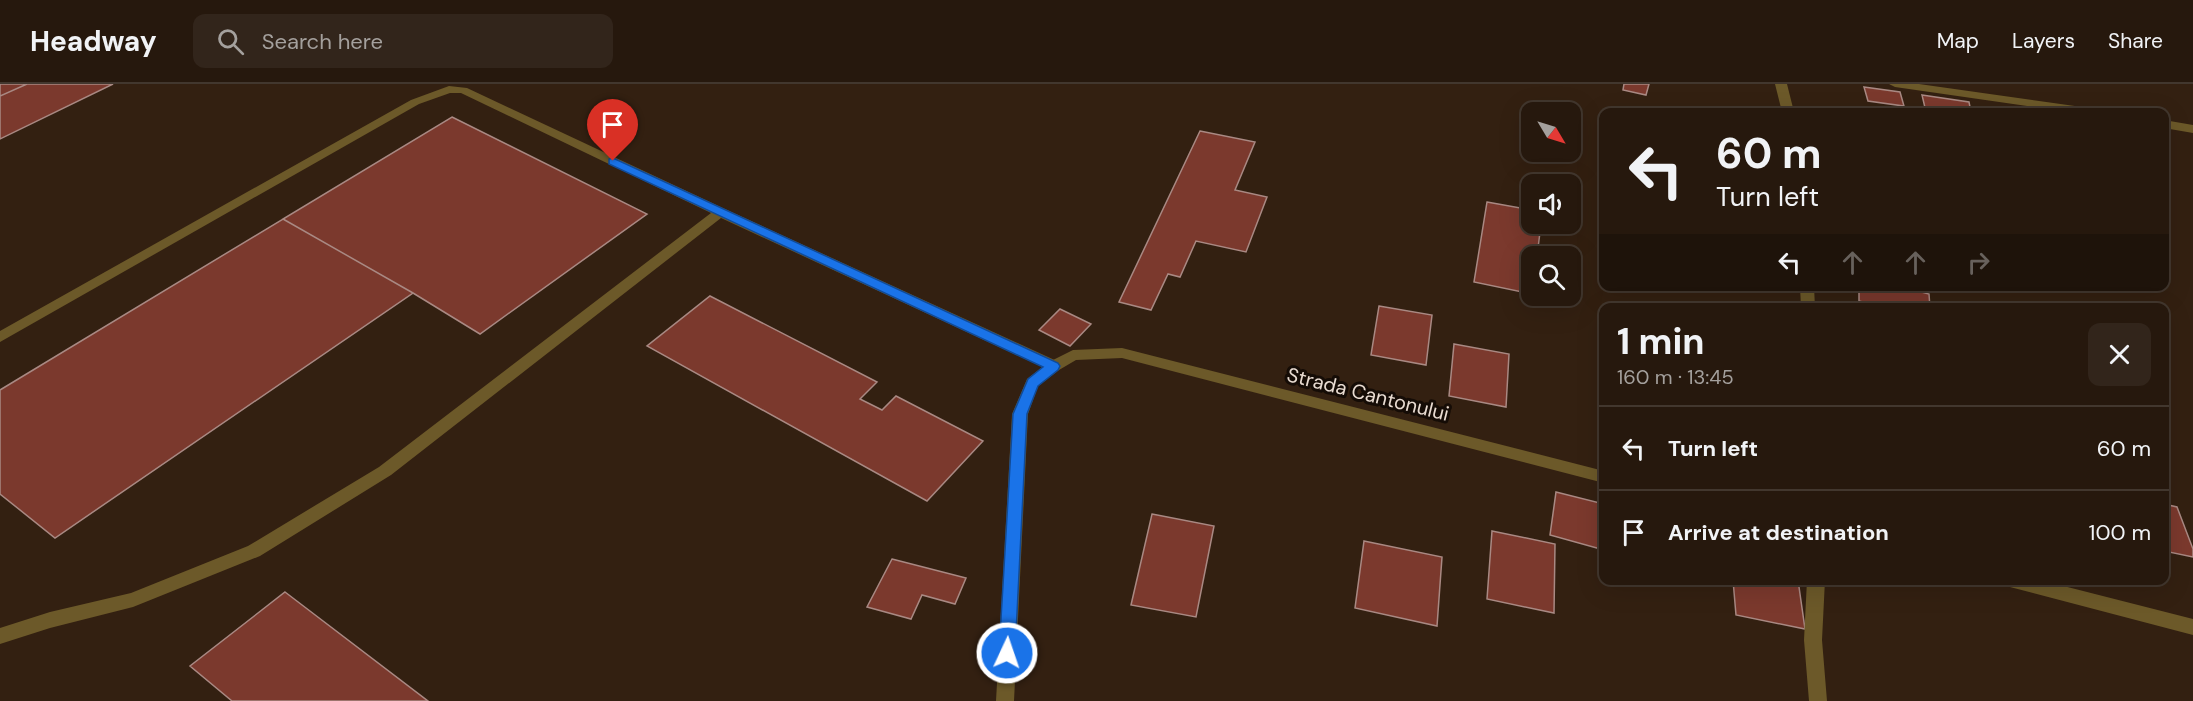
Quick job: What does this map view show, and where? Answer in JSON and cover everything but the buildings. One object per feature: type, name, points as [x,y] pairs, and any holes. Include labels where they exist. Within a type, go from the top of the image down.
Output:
[{"type":"street","points":[[1780,84],[1787,108]]},
{"type":"street","points":[[1895,84],[2061,108]]},
{"type":"street","points":[[0,337],[415,102],[449,89],[463,90],[720,213],[1054,366]]},
{"type":"street","points":[[2169,125],[2193,129]]},
{"type":"street","points":[[0,636],[50,620],[133,600],[254,551],[385,471],[720,213]]},
{"type":"street","name":"Strada Cantonului","points":[[1005,701],[1020,414],[1032,383],[1073,355],[1122,353],[1599,476]]},
{"type":"street","points":[[1816,585],[1813,640],[1818,701]]},
{"type":"street","points":[[2029,585],[2193,627]]},
{"type":"route","points":[[613,161],[720,213],[1054,366],[1032,383],[1020,414],[1007,653]]}]
